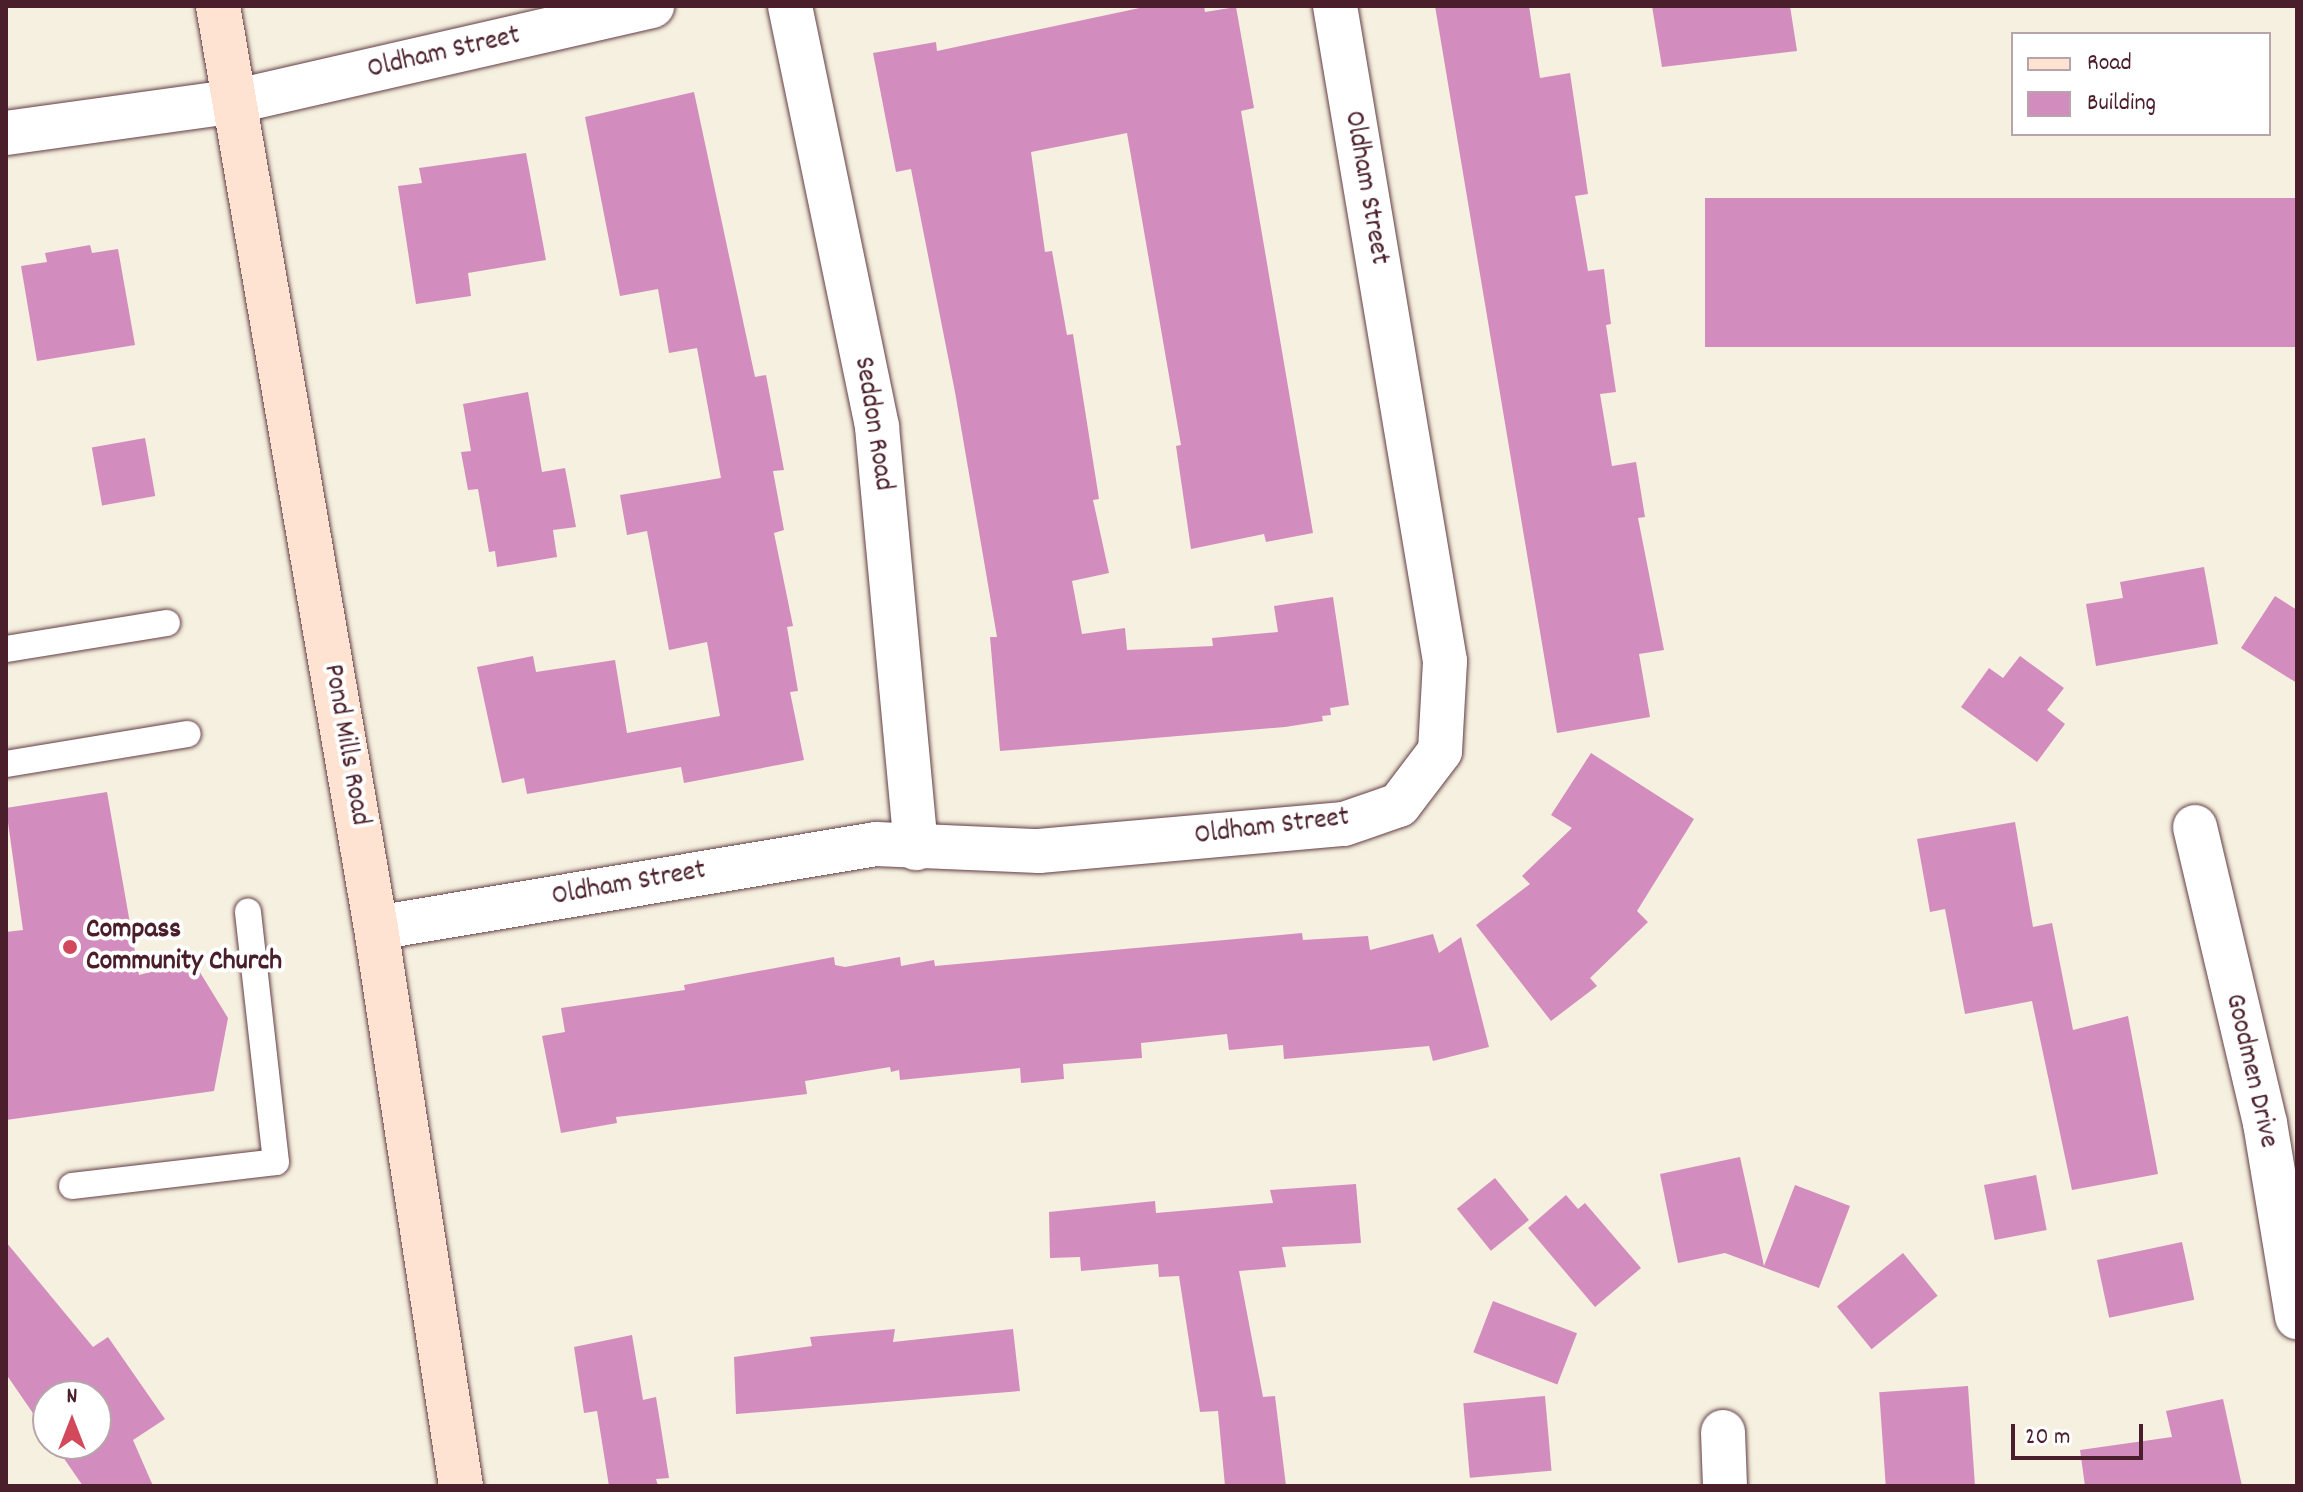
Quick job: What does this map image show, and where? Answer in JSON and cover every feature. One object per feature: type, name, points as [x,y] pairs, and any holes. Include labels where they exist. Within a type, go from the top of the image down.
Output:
[{"type":"main road","name":"Pond Mills Road","points":[[218,6],[237,101],[376,928],[461,1486]]},
{"type":"street","name":"Oldham Street","points":[[6,133],[237,101],[652,6]]},
{"type":"street","name":"Seddon Road","points":[[790,6],[877,427],[916,848]]},
{"type":"street","name":"Oldham Street","points":[[376,928],[876,844],[1039,851],[1344,824],[1399,805],[1440,751],[1445,661],[1335,6]]},
{"type":"street","name":"Goodmen Drive","points":[[2195,827],[2265,1123],[2297,1317]]},
{"type":"street","points":[[1723,1432],[1725,1486]]},
{"type":"lane","points":[[6,649],[167,623]]},
{"type":"lane","points":[[6,764],[188,734]]},
{"type":"lane","points":[[72,1186],[276,1162],[248,912]]},
{"type":"building","points":[[1149,6],[1204,6],[1205,12],[1236,7],[1254,108],[1241,111],[1313,533],[1266,542],[1264,534],[1191,549],[1176,446],[1181,445],[1127,133],[1031,152],[1045,252],[1052,251],[1067,335],[1073,334],[1099,499],[1093,500],[1109,573],[1072,581],[1082,634],[1125,628],[1127,650],[1213,646],[1212,638],[1278,632],[1274,606],[1333,597],[1349,705],[1330,708],[1331,715],[1322,716],[1323,721],[1285,727],[1000,751],[990,637],[997,637],[955,392],[911,169],[896,172],[873,53],[936,42],[937,51]]},
{"type":"building","points":[[1435,6],[1529,6],[1540,78],[1570,73],[1588,194],[1575,196],[1588,271],[1604,269],[1611,324],[1606,325],[1616,392],[1600,394],[1612,466],[1636,462],[1645,517],[1638,518],[1664,650],[1639,654],[1650,717],[1557,733]]},
{"type":"building","points":[[1652,6],[1790,6],[1797,51],[1662,67]]},
{"type":"building","points":[[694,92],[755,377],[766,375],[784,470],[773,471],[784,530],[774,533],[793,626],[787,627],[798,691],[790,692],[804,760],[684,783],[681,767],[527,794],[524,778],[502,783],[477,667],[533,656],[536,672],[615,660],[627,733],[720,716],[707,642],[669,650],[647,531],[627,535],[620,495],[721,478],[697,348],[669,353],[658,289],[620,296],[585,117]]},
{"type":"building","points":[[526,153],[546,260],[468,273],[471,296],[416,304],[398,186],[422,183],[419,168]]},
{"type":"building","points":[[1705,198],[2297,198],[2297,347],[1705,347]]},
{"type":"building","points":[[90,245],[92,253],[118,249],[135,345],[37,361],[21,266],[47,262],[45,253]]},
{"type":"building","points":[[528,392],[542,472],[565,468],[576,527],[553,530],[557,557],[497,567],[495,551],[489,552],[478,489],[468,490],[461,452],[471,451],[463,404]]},
{"type":"building","points":[[145,438],[155,496],[102,505],[92,447]]},
{"type":"building","points":[[2204,567],[2218,644],[2096,666],[2086,604],[2123,598],[2120,582]]},
{"type":"building","points":[[2275,596],[2297,610],[2297,683],[2241,648]]},
{"type":"building","points":[[2020,656],[2064,688],[2047,710],[2065,724],[2037,762],[1961,707],[1989,668],[2003,678]]},
{"type":"building","points":[[1591,753],[1694,819],[1637,911],[1648,922],[1590,978],[1597,986],[1551,1021],[1476,925],[1530,884],[1522,876],[1572,828],[1551,815]]},
{"type":"building","name":"Compass Community Church","points":[[107,792],[139,975],[193,961],[228,1018],[214,1091],[6,1120],[6,932],[23,930],[6,808]]},
{"type":"building","points":[[2015,822],[2033,927],[2052,923],[2073,1030],[2128,1016],[2158,1174],[2072,1190],[2032,1001],[1965,1014],[1945,909],[1930,912],[1917,839]]},
{"type":"building","points":[[1302,933],[1303,940],[1368,936],[1370,950],[1433,934],[1439,953],[1461,937],[1489,1047],[1433,1061],[1429,1046],[1284,1059],[1283,1045],[1229,1050],[1227,1034],[1141,1043],[1142,1058],[1063,1064],[1064,1079],[1021,1083],[1020,1068],[900,1080],[899,1070],[891,1072],[890,1067],[805,1081],[807,1094],[616,1117],[617,1123],[561,1133],[542,1036],[565,1032],[561,1008],[685,990],[684,985],[834,957],[835,965],[845,967],[900,957],[901,966],[934,960],[935,966]]},
{"type":"building","points":[[1740,1157],[1764,1266],[1795,1185],[1850,1206],[1819,1288],[1725,1253],[1678,1263],[1660,1174]]},
{"type":"building","points":[[2036,1175],[2047,1230],[1995,1240],[1984,1185]]},
{"type":"building","points":[[1495,1178],[1529,1220],[1491,1251],[1457,1209]]},
{"type":"building","points":[[1356,1184],[1361,1243],[1282,1247],[1286,1267],[1239,1271],[1263,1397],[1275,1396],[1286,1486],[1225,1486],[1218,1411],[1200,1412],[1179,1276],[1159,1277],[1158,1264],[1081,1271],[1080,1257],[1050,1258],[1049,1212],[1155,1201],[1156,1213],[1273,1203],[1270,1190]]},
{"type":"building","points":[[1566,1195],[1578,1209],[1585,1203],[1641,1268],[1595,1307],[1528,1228]]},
{"type":"building","points":[[6,1242],[93,1347],[108,1337],[165,1419],[133,1440],[153,1486],[83,1486],[65,1460],[112,1460],[112,1380],[32,1380],[32,1412],[6,1374]]},
{"type":"building","points":[[2182,1242],[2194,1300],[2109,1318],[2097,1260]]},
{"type":"building","points":[[1903,1253],[1938,1296],[1872,1349],[1837,1306]]},
{"type":"building","points":[[1493,1301],[1577,1333],[1557,1385],[1473,1352]]},
{"type":"building","points":[[895,1329],[893,1342],[1013,1329],[1020,1391],[736,1414],[734,1357],[812,1346],[810,1337]]},
{"type":"building","points":[[632,1335],[643,1400],[656,1397],[669,1478],[656,1479],[658,1486],[609,1486],[597,1411],[584,1413],[574,1347]]},
{"type":"building","points":[[1968,1386],[1975,1486],[1886,1486],[1879,1392]]},
{"type":"building","points":[[1545,1396],[1552,1471],[1470,1478],[1463,1403]]},
{"type":"building","points":[[2223,1399],[2242,1486],[2085,1486],[2080,1450],[2172,1437],[2166,1411]]},
{"type":"place","name":"Compass Community Church","points":[[70,947]]}]
